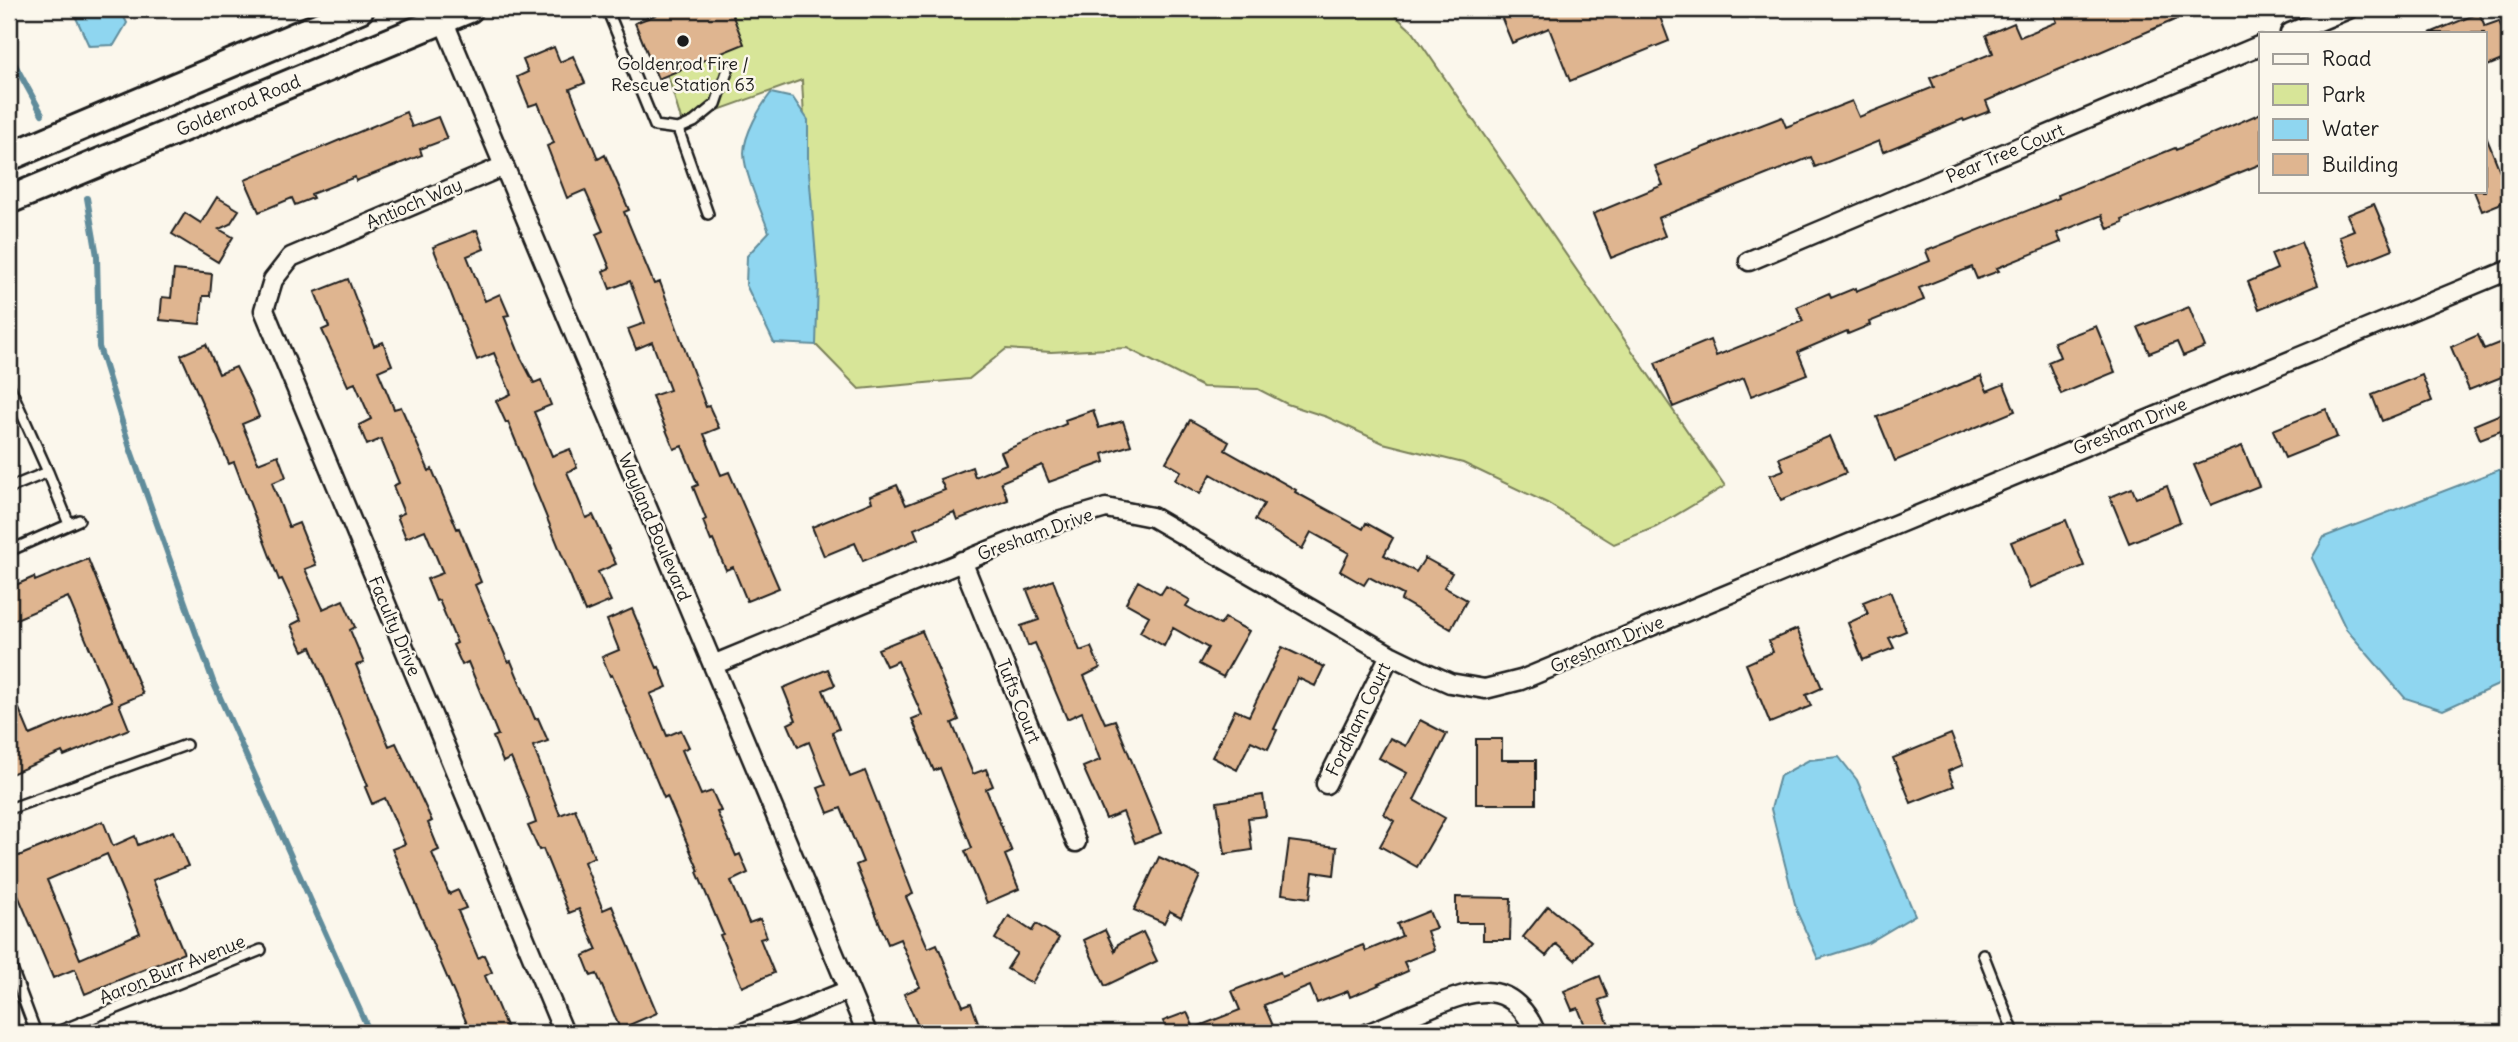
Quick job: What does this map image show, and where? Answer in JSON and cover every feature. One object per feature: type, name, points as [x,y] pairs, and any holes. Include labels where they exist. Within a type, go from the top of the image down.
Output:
[{"type":"main road","points":[[9,157],[360,9]]},
{"type":"main road","name":"Goldenrod Road","points":[[9,200],[445,14],[469,9]]},
{"type":"street","points":[[2292,32],[2348,9]]},
{"type":"street","name":"Wayland Boulevard","points":[[445,14],[504,166],[867,1033]]},
{"type":"street","name":"Pear Tree Court","points":[[1749,261],[2259,47]]},
{"type":"street","name":"Antioch Way","points":[[325,241],[504,166]]},
{"type":"street","name":"Faculty Drive","points":[[325,241],[291,257],[274,280],[264,310],[564,1033]]},
{"type":"street","name":"Gresham Drive","points":[[713,665],[1061,521],[1106,508],[1152,516],[1390,655],[1450,683],[1485,689],[1521,680],[2509,270]]},
{"type":"street","name":"Tufts Court","points":[[962,561],[1076,842]]},
{"type":"street","name":"Fordham Court","points":[[1326,784],[1390,655]]},
{"type":"street","points":[[743,1033],[849,990]]},
{"type":"street","points":[[1369,1033],[1456,996],[1482,990],[1507,997],[1528,1016],[1536,1033]]},
{"type":"lane","points":[[607,9],[655,126],[678,129],[694,122],[716,104],[728,69]]},
{"type":"lane","points":[[678,129],[708,214]]},
{"type":"lane","points":[[9,385],[74,522],[9,551]]},
{"type":"lane","points":[[9,415],[20,410]]},
{"type":"lane","points":[[9,488],[48,472]]},
{"type":"lane","points":[[9,809],[186,745]]},
{"type":"lane","name":"Aaron Burr Avenue","points":[[55,1033],[261,950]]},
{"type":"lane","points":[[1983,954],[2014,1033]]},
{"type":"lane","points":[[9,961],[36,1033]]},
{"type":"green space","points":[[694,9],[1388,9],[1413,32],[1725,486],[1656,527],[1614,544],[1547,503],[1463,463],[1383,443],[1327,417],[1287,404],[1258,389],[1203,387],[1127,348],[1051,352],[1006,349],[969,379],[859,389],[816,345],[802,80],[682,123],[665,66],[677,28]]},
{"type":"water","points":[[72,9],[120,9],[127,23],[114,45],[89,46]]},
{"type":"water","points":[[771,93],[793,98],[808,120],[808,160],[818,282],[816,345],[774,343],[746,285],[747,256],[769,232],[747,171],[744,153],[753,122]]},
{"type":"water","points":[[2509,466],[2509,680],[2443,710],[2405,698],[2346,629],[2312,558],[2324,537]]},
{"type":"water","points":[[1839,757],[1857,780],[1915,915],[1868,943],[1818,959],[1797,912],[1771,809],[1780,776],[1809,760]]},
{"type":"building","points":[[671,9],[730,9],[744,44],[658,79],[635,23]]},
{"type":"building","points":[[1498,9],[1657,9],[1669,41],[1570,81],[1549,28],[1512,43]]},
{"type":"building","points":[[2052,9],[2200,9],[1986,101],[1990,111],[1964,121],[1963,119],[1883,152],[1879,141],[1815,167],[1811,157],[1658,218],[1665,236],[1611,258],[1593,214],[1663,185],[1655,166],[1782,117],[1786,127],[1852,101],[1859,117],[1934,87],[1930,78],[1993,53],[1986,35],[2014,23],[2020,37],[2057,22]]},
{"type":"building","points":[[2479,13],[2485,26],[2499,21],[2509,45],[2509,57],[2486,67],[2486,32],[2432,32]]},
{"type":"building","points":[[554,47],[560,62],[573,56],[585,83],[570,89],[598,159],[605,155],[629,210],[624,212],[654,284],[660,282],[706,407],[709,406],[719,428],[704,434],[721,475],[729,472],[779,588],[747,601],[733,567],[726,570],[713,540],[711,541],[703,521],[706,519],[693,487],[698,485],[682,446],[674,449],[652,396],[670,390],[652,342],[636,349],[628,329],[645,323],[630,281],[610,289],[603,271],[610,268],[596,234],[603,231],[585,190],[567,198],[547,146],[554,143],[538,103],[529,106],[517,77],[528,72],[523,60]]},
{"type":"building","points":[[406,112],[412,127],[438,117],[447,139],[420,149],[422,155],[356,181],[355,177],[311,194],[313,198],[295,205],[292,198],[259,212],[245,180]]},
{"type":"building","points":[[2259,114],[2259,165],[2122,220],[2123,223],[2108,229],[2102,215],[2057,233],[2061,242],[1977,279],[1972,267],[1919,288],[1924,300],[1869,322],[1870,325],[1848,334],[1847,331],[1798,352],[1807,374],[1751,396],[1744,378],[1673,407],[1655,363],[1710,340],[1716,356],[1803,321],[1797,307],[1829,293],[1831,298],[1855,288],[1856,291],[1930,261],[1926,251],[2059,198],[2058,195],[2175,148],[2176,150]]},
{"type":"building","points":[[2486,136],[2509,193],[2509,200],[2482,211],[2474,192],[2486,192]]},
{"type":"building","points":[[217,197],[239,210],[230,224],[219,229],[233,237],[218,262],[172,234],[185,213],[201,223]]},
{"type":"building","points":[[2374,204],[2393,249],[2351,266],[2339,236],[2354,230],[2347,215]]},
{"type":"building","points":[[477,230],[484,249],[467,256],[485,301],[500,294],[509,315],[504,316],[521,358],[534,383],[541,380],[551,405],[534,412],[552,456],[570,449],[577,468],[567,472],[586,518],[593,515],[616,564],[598,572],[611,601],[585,612],[508,422],[506,423],[496,401],[511,394],[494,353],[477,360],[433,247]]},
{"type":"building","points":[[2301,242],[2318,285],[2259,309],[2248,282],[2277,269],[2271,254]]},
{"type":"building","points":[[174,270],[212,274],[210,296],[203,296],[200,324],[160,320],[162,297],[171,298]]},
{"type":"building","points":[[348,279],[374,346],[383,342],[392,365],[378,371],[394,409],[401,407],[429,471],[432,469],[481,582],[475,585],[508,662],[511,661],[535,719],[538,718],[548,741],[533,746],[560,815],[575,809],[594,857],[584,862],[603,910],[612,906],[657,1013],[620,1029],[597,974],[591,976],[583,956],[597,950],[579,909],[569,913],[543,849],[539,850],[528,826],[536,823],[527,796],[511,758],[503,762],[493,737],[498,735],[468,662],[462,665],[453,645],[457,643],[427,579],[443,573],[425,530],[406,538],[397,516],[404,513],[393,486],[399,483],[381,439],[367,445],[359,425],[371,419],[355,383],[348,386],[322,330],[329,327],[315,292]]},
{"type":"building","points":[[2189,307],[2205,347],[2183,356],[2177,342],[2149,353],[2138,327]]},
{"type":"building","points":[[2096,326],[2115,372],[2061,394],[2048,362],[2060,357],[2054,342]]},
{"type":"building","points":[[2478,335],[2484,349],[2509,339],[2509,374],[2469,390],[2451,347]]},
{"type":"building","points":[[206,344],[219,374],[236,367],[251,397],[259,417],[242,424],[258,463],[278,455],[286,477],[272,483],[289,527],[299,523],[316,565],[305,569],[323,609],[343,600],[355,627],[350,630],[364,663],[356,665],[389,746],[396,743],[432,821],[428,823],[439,850],[432,853],[449,894],[458,890],[466,908],[458,911],[478,958],[484,955],[492,972],[485,976],[509,1033],[471,1033],[392,849],[405,844],[385,798],[372,804],[365,787],[368,786],[311,647],[303,651],[291,625],[301,620],[282,579],[279,580],[234,462],[229,464],[181,355]]},
{"type":"building","points":[[2422,375],[2432,401],[2382,421],[2372,395]]},
{"type":"building","points":[[1981,376],[1987,391],[2004,384],[2015,411],[1895,461],[1877,417]]},
{"type":"building","points":[[2326,409],[2337,437],[2285,458],[2273,430]]},
{"type":"building","points":[[1093,410],[1099,428],[1123,421],[1131,445],[1103,454],[1105,462],[1049,482],[1042,465],[1001,482],[1008,500],[957,520],[954,512],[914,529],[918,539],[863,561],[855,543],[824,556],[812,527],[872,502],[870,496],[897,485],[906,505],[945,490],[940,479],[972,467],[975,477],[1006,464],[1001,452],[1066,424],[1065,420]]},
{"type":"building","points":[[2503,413],[2509,428],[2480,439],[2474,425]]},
{"type":"building","points":[[1190,420],[1229,442],[1225,450],[1296,490],[1295,492],[1363,529],[1366,523],[1393,538],[1384,555],[1416,572],[1425,558],[1452,573],[1444,587],[1467,600],[1451,629],[1401,600],[1403,595],[1369,577],[1364,585],[1340,571],[1349,553],[1311,532],[1302,549],[1255,520],[1264,504],[1211,474],[1200,494],[1175,480],[1181,471],[1166,462]]},
{"type":"building","points":[[1830,436],[1846,473],[1781,500],[1770,475],[1784,470],[1779,458]]},
{"type":"building","points":[[2242,446],[2259,486],[2211,505],[2194,465]]},
{"type":"building","points":[[2167,486],[2180,522],[2129,543],[2110,497],[2132,488],[2136,498]]},
{"type":"building","points":[[2066,520],[2084,566],[2030,588],[2011,542]]},
{"type":"building","points":[[88,559],[143,694],[119,704],[129,729],[64,756],[62,752],[9,775],[9,685],[30,735],[112,701],[68,597],[9,622],[9,588],[34,577],[35,581]]},
{"type":"building","points":[[1053,580],[1080,651],[1091,647],[1100,668],[1084,676],[1105,723],[1115,720],[1161,833],[1135,843],[1123,812],[1106,819],[1083,767],[1100,760],[1082,712],[1067,719],[1035,643],[1028,646],[1021,626],[1039,620],[1027,590]]},
{"type":"building","points":[[1138,581],[1161,594],[1166,586],[1190,600],[1186,606],[1220,625],[1225,618],[1249,631],[1223,677],[1199,664],[1208,648],[1173,628],[1164,646],[1140,632],[1149,616],[1126,603]]},
{"type":"building","points":[[1890,591],[1906,631],[1889,638],[1894,648],[1863,660],[1848,623],[1868,614],[1863,602]]},
{"type":"building","points":[[632,609],[667,687],[650,694],[667,736],[681,730],[689,747],[682,750],[701,795],[712,791],[721,811],[717,812],[736,856],[740,854],[748,873],[731,881],[749,923],[760,919],[767,937],[760,939],[774,973],[742,987],[720,935],[723,934],[697,872],[699,871],[602,657],[619,650],[607,620]]},
{"type":"building","points":[[1797,629],[1822,688],[1806,695],[1811,706],[1770,723],[1746,664],[1773,652],[1769,641]]},
{"type":"building","points":[[922,631],[959,720],[952,723],[973,774],[986,769],[993,786],[986,789],[1012,852],[1005,855],[1019,889],[987,903],[965,851],[972,848],[940,768],[934,771],[912,719],[922,715],[898,661],[886,666],[878,649]]},
{"type":"building","points":[[1282,647],[1324,667],[1315,686],[1298,678],[1274,729],[1277,730],[1268,749],[1251,741],[1237,770],[1212,757],[1235,710],[1249,716]]},
{"type":"building","points":[[828,669],[835,685],[823,690],[839,729],[832,732],[850,777],[865,771],[913,894],[906,897],[928,948],[937,944],[963,1006],[971,1003],[982,1033],[921,1033],[904,994],[920,987],[900,939],[888,944],[856,865],[863,862],[841,808],[828,813],[818,788],[826,785],[809,742],[798,747],[788,724],[796,720],[783,688]]},
{"type":"building","points":[[1420,720],[1447,734],[1414,800],[1445,818],[1417,867],[1380,846],[1394,821],[1384,814],[1407,773],[1379,758],[1390,738],[1406,746]]},
{"type":"building","points":[[1951,734],[1963,765],[1948,771],[1954,786],[1911,803],[1893,758]]},
{"type":"building","points":[[1476,739],[1502,739],[1502,760],[1536,760],[1536,804],[1476,804]]},
{"type":"building","points":[[1263,795],[1266,816],[1248,818],[1252,850],[1225,854],[1217,802]]},
{"type":"building","points":[[103,821],[113,846],[135,836],[138,845],[173,831],[188,866],[153,880],[184,953],[85,994],[75,969],[53,978],[9,874],[9,860]],"holes":[[[107,854],[140,933],[80,959],[47,880]]]},
{"type":"building","points":[[1289,841],[1337,847],[1334,875],[1313,872],[1310,898],[1282,894]]},
{"type":"building","points":[[1159,857],[1200,876],[1181,917],[1170,911],[1164,923],[1134,910]]},
{"type":"building","points":[[1456,897],[1511,898],[1510,940],[1483,940],[1483,923],[1456,923]]},
{"type":"building","points":[[1548,906],[1591,941],[1575,960],[1556,944],[1546,956],[1523,937]]},
{"type":"building","points":[[1429,911],[1436,928],[1427,931],[1434,950],[1404,962],[1408,971],[1379,985],[1350,997],[1348,991],[1317,1003],[1310,986],[1264,1005],[1274,1028],[1260,1033],[1168,1033],[1163,1021],[1187,1012],[1194,1028],[1240,1010],[1232,991],[1280,972],[1282,977],[1363,945],[1366,951],[1402,936],[1397,924]]},
{"type":"building","points":[[1009,916],[1032,931],[1036,924],[1059,938],[1032,983],[1007,969],[1017,953],[995,939]]},
{"type":"building","points":[[1105,930],[1115,951],[1118,944],[1143,932],[1157,961],[1105,986],[1084,940]]},
{"type":"building","points":[[1600,976],[1608,997],[1599,1000],[1612,1033],[1588,1033],[1578,1008],[1572,1010],[1564,991]]},
{"type":"waterway","points":[[9,54],[42,114]]},
{"type":"waterway","points":[[87,198],[97,256],[99,347],[130,448],[214,684],[370,1033]]},
{"type":"place","name":"Goldenrod Fire / Rescue Station 63","points":[[683,41]]}]
